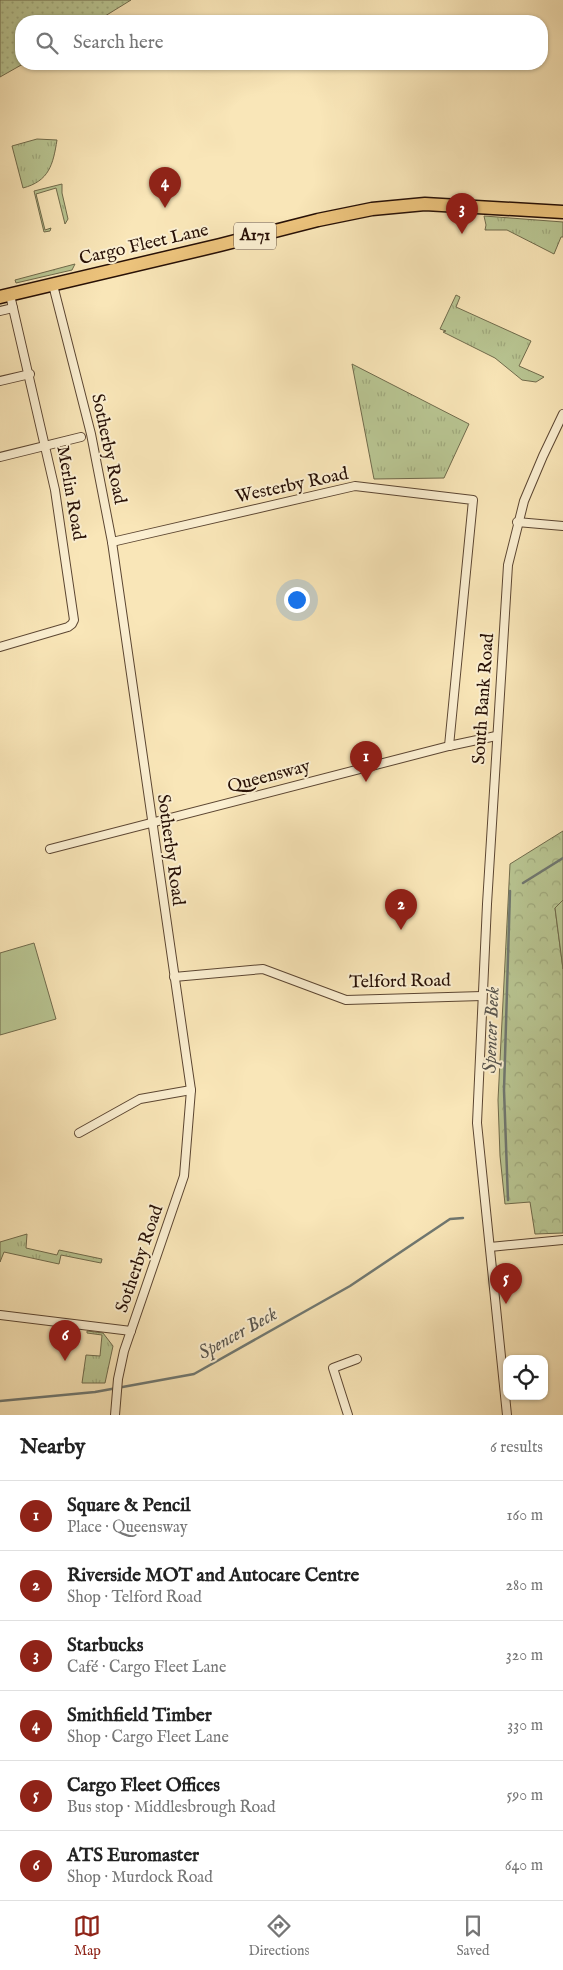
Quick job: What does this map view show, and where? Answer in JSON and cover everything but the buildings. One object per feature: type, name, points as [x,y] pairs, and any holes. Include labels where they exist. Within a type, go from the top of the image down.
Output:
[{"type":"main road","name":"Cargo Fleet Lane","points":[[5,296],[318,220],[372,209],[425,204],[563,212]]},
{"type":"street","name":"Sotherby Road","points":[[53,285],[91,434],[112,542],[191,1090],[184,1176],[124,1351],[118,1379],[115,1415]]},
{"type":"street","name":"Merlin Road","points":[[0,647],[68,627],[74,620],[63,535],[46,446],[14,308],[5,296]]},
{"type":"street","points":[[0,311],[14,308]]},
{"type":"street","points":[[0,381],[30,374]]},
{"type":"street","name":"South Bank Road","points":[[507,1415],[476,1123],[496,736],[508,565],[517,522],[524,501],[542,456],[563,414]]},
{"type":"street","points":[[0,457],[80,437]]},
{"type":"street","name":"Westerby Road","points":[[112,542],[354,486],[473,500],[448,746]]},
{"type":"street","points":[[517,522],[563,526]]},
{"type":"street","name":"Queensway","points":[[50,849],[448,746],[496,736]]},
{"type":"street","name":"Telford Road","points":[[174,977],[263,969],[346,1000],[482,996]]},
{"type":"street","points":[[79,1133],[140,1099],[191,1090]]},
{"type":"street","points":[[490,1247],[563,1240]]},
{"type":"street","points":[[0,1315],[131,1331]]},
{"type":"street","points":[[348,1415],[334,1368],[357,1359]]},
{"type":"green space","points":[[0,0],[131,0],[107,15],[15,15],[15,69],[0,77]]},
{"type":"green space","points":[[37,139],[57,140],[54,157],[48,171],[39,181],[23,188],[12,146]]},
{"type":"green space","points":[[62,184],[62,193],[68,219],[65,224],[56,188],[36,194],[45,230],[51,228],[50,231],[44,232],[34,191]]},
{"type":"green space","points":[[484,216],[563,222],[563,237],[561,237],[554,254],[507,230],[485,230]]},
{"type":"green space","points":[[75,264],[72,270],[16,283],[15,280]]},
{"type":"green space","points":[[456,295],[460,297],[456,307],[531,341],[519,366],[544,377],[536,382],[522,380],[495,358],[443,332],[446,331],[440,329]]},
{"type":"green space","points":[[352,364],[469,424],[444,478],[374,479]]},
{"type":"green space","points":[[563,831],[563,900],[555,908],[563,969],[563,1233],[535,1234],[530,1202],[505,1204],[500,1156],[498,1100],[510,864]]},
{"type":"green space","points":[[563,900],[563,969],[555,908]]},
{"type":"green space","points":[[34,943],[56,1019],[0,1035],[0,953]]},
{"type":"green space","points":[[27,1234],[26,1248],[57,1255],[59,1250],[102,1259],[101,1263],[61,1255],[59,1264],[4,1252],[0,1262],[0,1242]]},
{"type":"green space","points":[[87,1331],[103,1333],[113,1346],[105,1383],[82,1383],[86,1355],[100,1356],[102,1335],[87,1333]]},
{"type":"waterway","points":[[523,883],[563,858]]},
{"type":"waterway","name":"Spencer Beck","points":[[508,1200],[504,1090],[510,891]]},
{"type":"waterway","name":"Spencer Beck","points":[[0,1401],[95,1392],[194,1374],[350,1286],[450,1219],[463,1218]]},
{"type":"place","name":"Smithfield Timber","points":[[165,208]]},
{"type":"place","name":"Starbucks","points":[[462,234]]},
{"type":"place","name":"Square & Pencil","points":[[366,782]]},
{"type":"place","name":"Riverside MOT and Autocare Centre","points":[[401,930]]},
{"type":"place","name":"Cargo Fleet Offices","points":[[506,1304]]},
{"type":"place","name":"ATS Euromaster","points":[[65,1361]]}]
